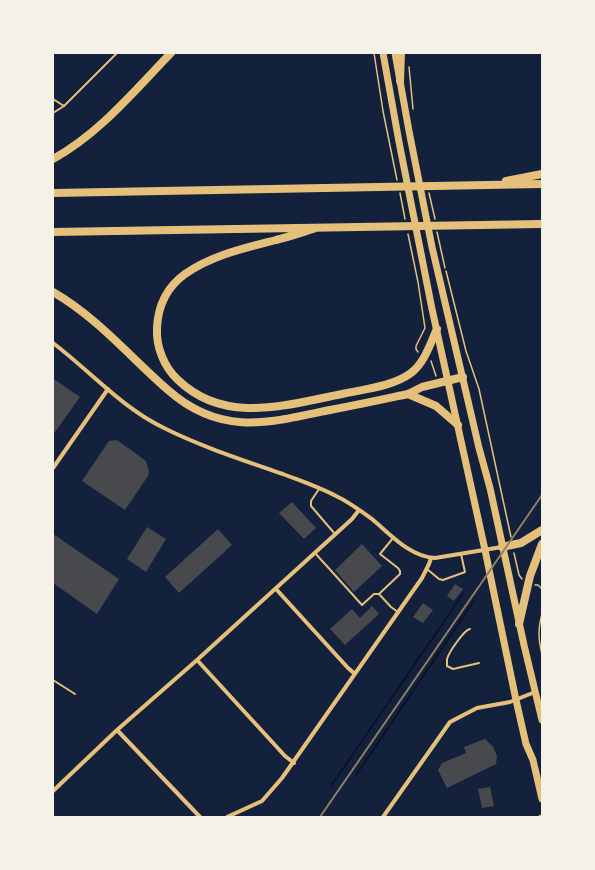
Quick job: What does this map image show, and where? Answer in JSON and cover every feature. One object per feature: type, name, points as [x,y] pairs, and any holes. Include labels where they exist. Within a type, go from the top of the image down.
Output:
[{"type":"highway","points":[[53,159],[101,125],[171,53]]},
{"type":"highway","points":[[400,81],[401,53]]},
{"type":"highway","points":[[479,186],[542,174]]},
{"type":"highway","points":[[53,193],[542,184]]},
{"type":"highway","points":[[53,232],[542,224]]},
{"type":"highway","points":[[316,228],[251,246],[217,258],[186,273],[172,286],[161,306],[157,321],[157,336],[160,352],[165,363],[181,382],[202,397],[220,404],[239,408],[268,408],[312,400],[387,384],[407,376],[422,361],[437,329]]},
{"type":"highway","points":[[53,292],[81,310],[105,330],[174,395],[194,408],[215,417],[241,422],[270,422],[408,394],[422,387],[463,377]]},
{"type":"highway","points":[[408,394],[436,406],[458,425]]},
{"type":"highway","points":[[502,547],[523,542],[542,530]]},
{"type":"highway","points":[[519,624],[530,576],[542,544]]},
{"type":"main road","points":[[383,53],[404,168],[448,381],[516,700],[526,744],[533,760],[542,799]]},
{"type":"main road","points":[[395,53],[432,247],[542,720]]},
{"type":"street","points":[[53,343],[139,414],[164,428],[223,452],[320,488],[359,510],[413,552],[431,558],[502,547]]},
{"type":"street","points":[[53,468],[108,389]]},
{"type":"street","points":[[53,791],[117,730],[276,589],[352,519],[359,510]]},
{"type":"street","points":[[227,817],[262,801],[272,791],[294,763],[427,570],[431,558]]},
{"type":"street","points":[[276,589],[355,674]]},
{"type":"street","points":[[197,660],[285,756],[294,763]]},
{"type":"street","points":[[383,817],[450,722],[477,708],[489,707],[516,700],[535,692]]},
{"type":"street","points":[[117,730],[200,817]]},
{"type":"lane","points":[[53,113],[64,106],[116,53]]},
{"type":"lane","points":[[53,99],[64,106]]},
{"type":"lane","points":[[320,488],[311,501],[311,506],[335,534]]},
{"type":"lane","points":[[315,553],[362,604],[374,594],[379,594],[400,573],[398,568],[380,554],[394,537]]},
{"type":"lane","points":[[427,570],[439,579],[443,580],[465,572],[461,554]]},
{"type":"lane","points":[[379,594],[390,607],[398,612]]},
{"type":"lane","points":[[470,629],[464,632],[452,650],[447,660],[447,666],[453,669],[479,663]]},
{"type":"lane","points":[[53,680],[74,694]]},
{"type":"path","points":[[374,53],[383,111],[398,182]]},
{"type":"path","points":[[408,64],[413,111]]},
{"type":"path","points":[[428,189],[440,247],[475,382],[510,535]]},
{"type":"path","points":[[399,190],[407,226]]},
{"type":"path","points":[[408,233],[425,328],[416,348],[417,351],[422,354]]},
{"type":"path","points":[[429,358],[433,364],[436,378]]},
{"type":"path","points":[[514,550],[519,575],[524,580]]},
{"type":"path","points":[[533,584],[538,585],[542,589]]},
{"type":"path","points":[[542,614],[538,627],[542,654]]},
{"type":"building","points":[[54,379],[80,397],[55,432],[53,431]]},
{"type":"building","points":[[117,440],[146,461],[149,472],[148,476],[125,510],[82,481],[109,441]]},
{"type":"building","points":[[292,502],[316,528],[304,539],[279,513]]},
{"type":"building","points":[[147,527],[166,539],[146,572],[127,559]]},
{"type":"building","points":[[218,529],[232,545],[179,593],[165,577]]},
{"type":"building","points":[[53,534],[119,579],[97,614],[53,583]]},
{"type":"building","points":[[362,544],[382,566],[354,592],[335,570]]},
{"type":"building","points":[[455,584],[463,589],[454,601],[447,596]]},
{"type":"building","points":[[423,603],[433,610],[423,623],[413,617]]},
{"type":"building","points":[[372,606],[379,614],[345,645],[330,629],[352,609],[360,618]]},
{"type":"building","points":[[485,739],[493,747],[497,756],[496,764],[447,788],[438,770],[442,763],[466,753],[464,747]]},
{"type":"building","points":[[490,787],[494,806],[482,808],[478,789]]},
{"type":"waterway","points":[[331,786],[463,594]]},
{"type":"waterway","points":[[356,775],[474,601]]},
{"type":"railway","points":[[320,817],[542,495]]}]
